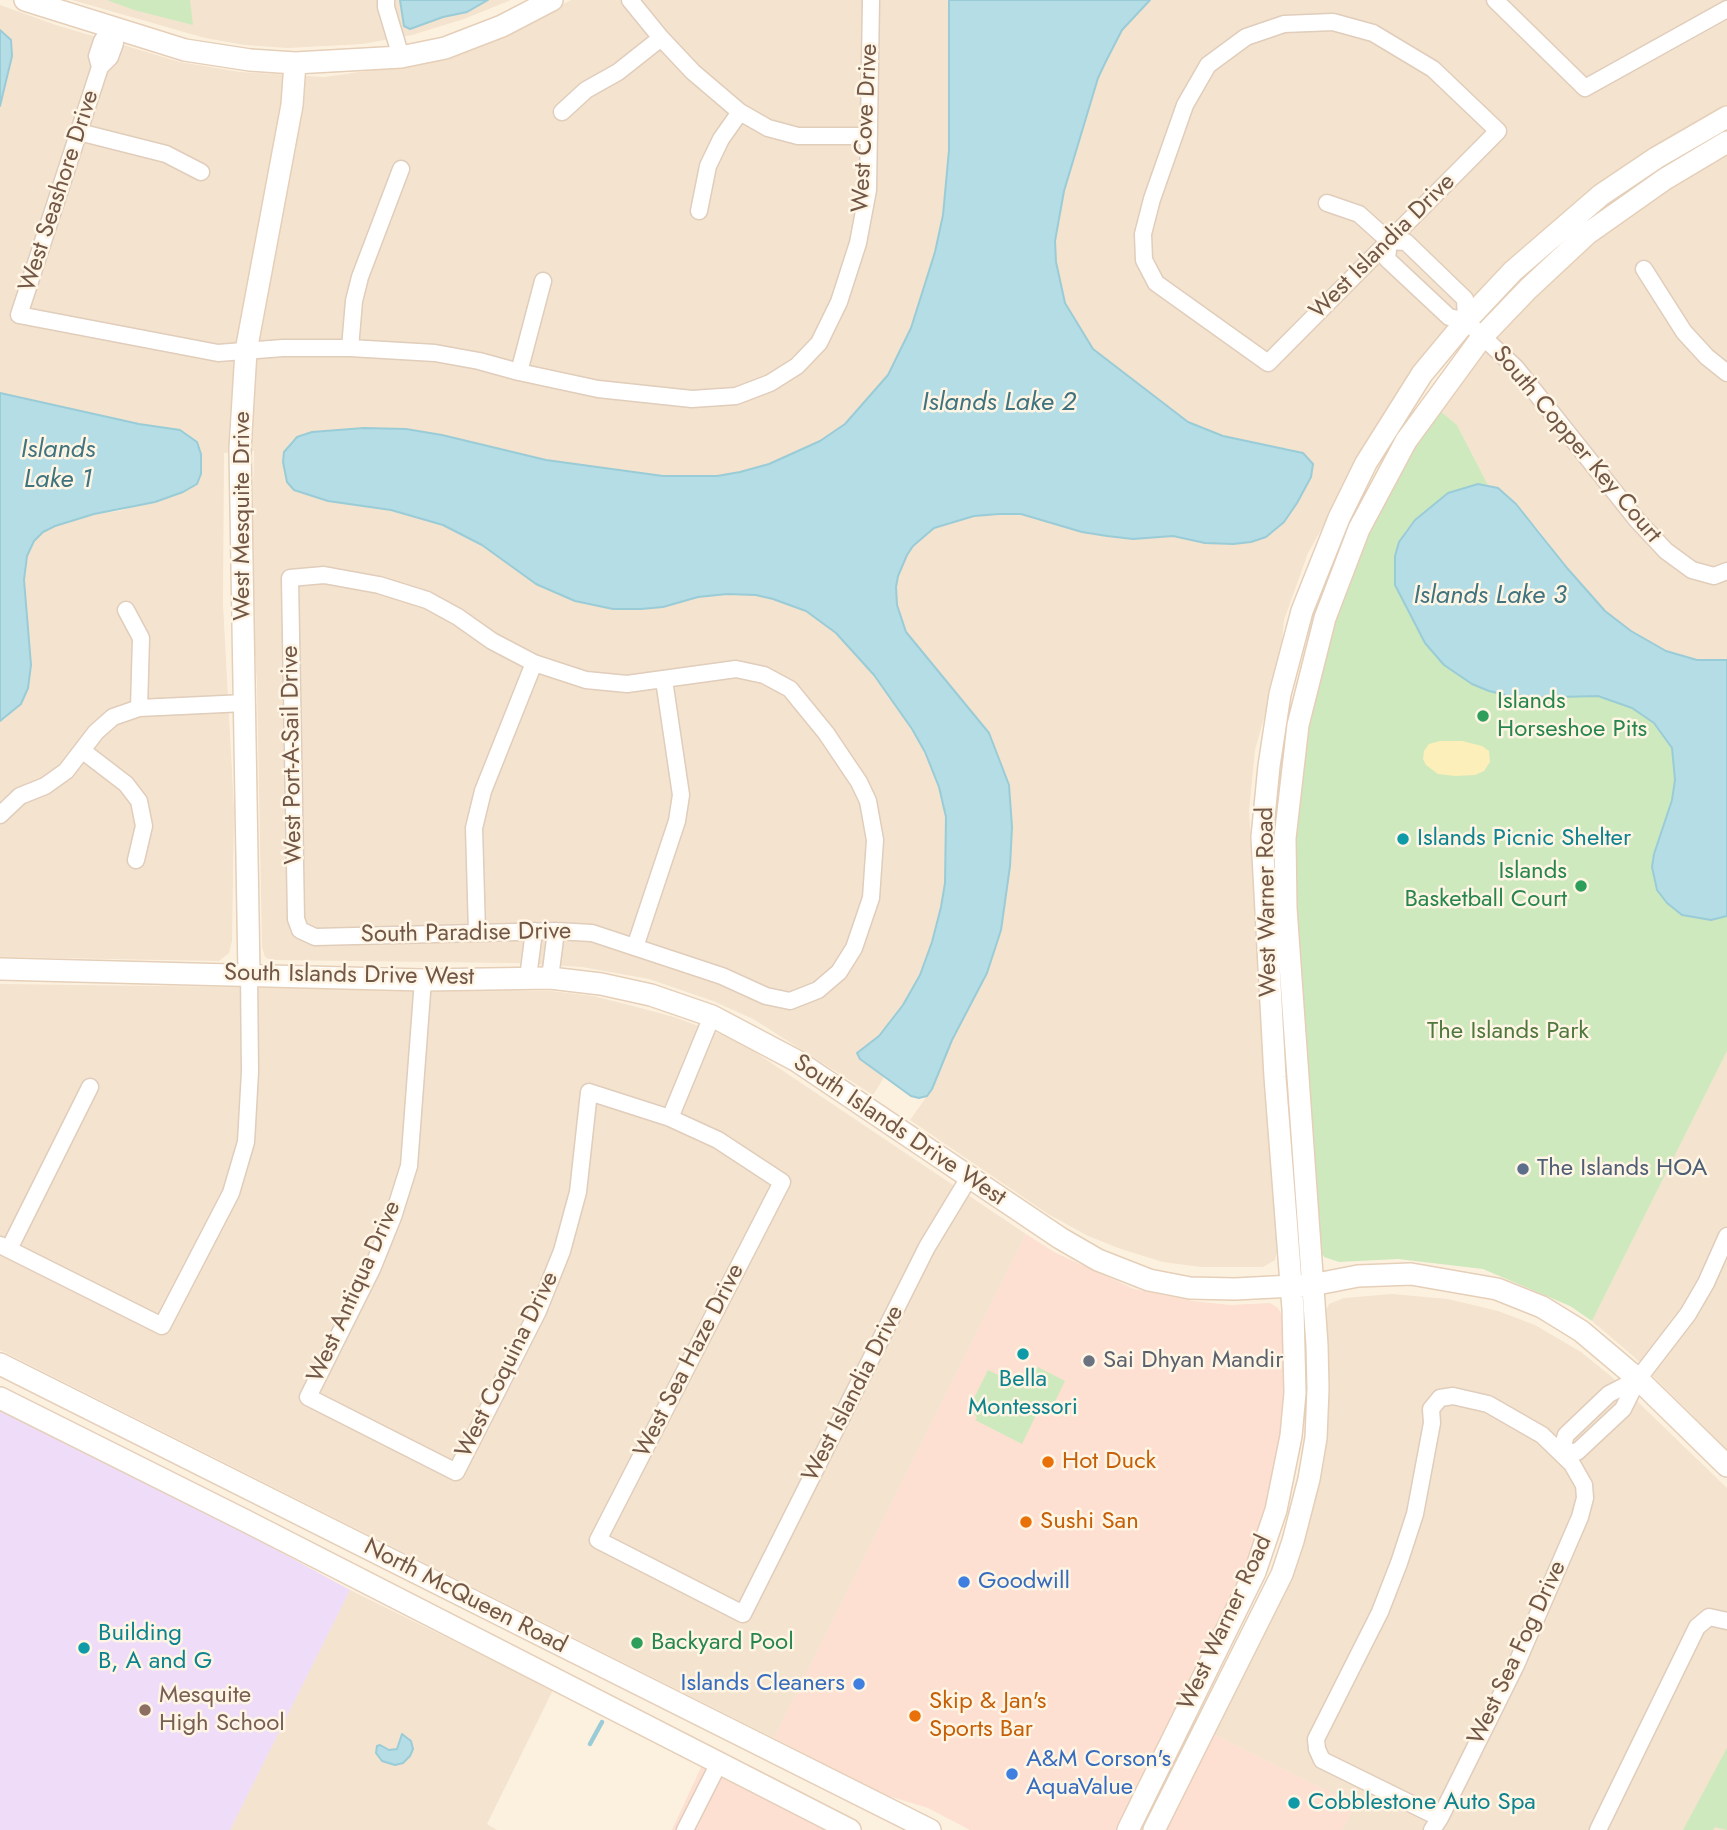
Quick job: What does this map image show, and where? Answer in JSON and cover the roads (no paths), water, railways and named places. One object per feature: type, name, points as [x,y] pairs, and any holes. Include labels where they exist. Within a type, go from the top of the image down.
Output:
[{"type":"main road","points":[[24,0],[185,50],[250,60],[295,63],[401,57],[445,48],[502,26],[552,0]]},
{"type":"main road","name":"West Mesquite Drive","points":[[249,974],[240,479],[246,351],[292,105],[295,63]]},
{"type":"main road","name":"West Warner Road","points":[[1154,1830],[1282,1574],[1310,1479],[1318,1389],[1301,1285],[1275,1077],[1262,867],[1264,813],[1280,694],[1307,600],[1321,559],[1353,487],[1422,374],[1466,321],[1513,271],[1601,195],[1656,158],[1727,117]]},
{"type":"main road","name":"West Warner Road","points":[[1128,1830],[1250,1583],[1276,1510],[1291,1436],[1301,1285],[1284,838],[1298,726],[1325,618],[1359,530],[1406,441],[1482,337],[1587,234],[1665,178],[1727,142]]},
{"type":"main road","name":"South Islands Drive West","points":[[0,969],[423,979],[550,978],[601,984],[651,995],[712,1016],[797,1061],[1060,1238],[1098,1259],[1149,1280],[1190,1288],[1274,1288],[1358,1276],[1411,1274],[1497,1289],[1542,1307],[1581,1331],[1638,1379],[1727,1466]]},
{"type":"main road","name":"North McQueen Road","points":[[0,1364],[734,1732],[897,1823],[930,1830]]},
{"type":"main road","name":"North McQueen Road","points":[[0,1398],[850,1830]]},
{"type":"main road","points":[[1250,1583],[1272,1593]]},
{"type":"main road","points":[[719,1763],[734,1732]]},
{"type":"street","points":[[386,0],[401,57]]},
{"type":"street","points":[[630,0],[693,72],[740,112],[768,128],[798,136],[869,136]]},
{"type":"street","name":"West Cove Drive","points":[[19,315],[218,353],[350,348],[435,353],[597,389],[691,399],[736,396],[770,383],[797,366],[819,343],[839,302],[858,243],[868,190],[872,0]]},
{"type":"street","points":[[1495,0],[1584,88],[1727,9]]},
{"type":"street","name":"West Islandia Drive","points":[[1332,22],[1373,33],[1433,69],[1499,131],[1389,241],[1268,363],[1156,283],[1144,260],[1143,234],[1152,199],[1185,105],[1208,65],[1245,37],[1284,24],[1332,22]]},
{"type":"street","name":"West Seashore Drive","points":[[19,315],[100,66],[110,57],[115,43],[111,28]]},
{"type":"street","points":[[562,112],[586,90],[618,72],[661,38]]},
{"type":"street","points":[[699,211],[708,166],[740,112]]},
{"type":"street","points":[[79,132],[166,154],[201,172]]},
{"type":"street","points":[[350,348],[354,301],[360,277],[401,169]]},
{"type":"street","name":"South Copper Key Court","points":[[1327,203],[1359,214],[1389,241],[1406,242],[1465,299],[1466,321]]},
{"type":"street","name":"South Copper Key Court","points":[[1389,241],[1387,259],[1449,317],[1466,321],[1516,368],[1637,520],[1666,551],[1692,570],[1714,576],[1727,571]]},
{"type":"street","points":[[1644,269],[1684,332],[1707,357],[1727,373]]},
{"type":"street","points":[[519,372],[543,281]]},
{"type":"street","name":"West Port-A-Sail Drive","points":[[300,930],[296,919],[290,578],[324,575],[379,585],[427,600],[458,617],[492,641],[534,663]]},
{"type":"street","points":[[126,610],[141,638],[139,708]]},
{"type":"street","points":[[477,932],[474,828],[483,790],[534,663],[586,680],[627,684],[664,680],[681,795],[677,821],[635,947]]},
{"type":"street","name":"South Paradise Drive","points":[[300,930],[315,937],[556,930],[592,933],[722,976],[766,996],[790,1001],[818,990],[839,972],[854,948],[871,898],[875,840],[868,801],[859,782],[826,733],[790,688],[764,675],[736,669],[664,680]]},
{"type":"street","points":[[0,815],[20,796],[46,786],[66,771],[96,732],[113,717],[139,708],[245,703]]},
{"type":"street","points":[[83,751],[126,784],[139,802],[144,826],[136,860]]},
{"type":"street","points":[[550,978],[556,930]]},
{"type":"street","points":[[528,978],[534,931]]},
{"type":"street","points":[[90,1087],[4,1247],[162,1326],[231,1193],[246,1142],[250,1072],[249,974]]},
{"type":"street","name":"West Antiqua Drive","points":[[423,979],[409,1166],[393,1217],[372,1269],[308,1396],[456,1472]]},
{"type":"street","points":[[670,1118],[712,1016]]},
{"type":"street","name":"West Coquina Drive","points":[[456,1472],[538,1311],[562,1251],[578,1192],[589,1092],[670,1118]]},
{"type":"street","name":"West Sea Haze Drive","points":[[598,1540],[782,1182],[718,1140],[670,1118]]},
{"type":"street","name":"West Islandia Drive","points":[[598,1540],[744,1614],[927,1247],[970,1176]]},
{"type":"street","points":[[1436,1824],[1322,1760],[1315,1739],[1380,1612],[1399,1563],[1415,1514],[1432,1423],[1431,1409],[1440,1398],[1465,1397],[1488,1404],[1526,1424],[1561,1451],[1566,1435],[1609,1394],[1638,1379],[1688,1314],[1706,1283],[1727,1236]]},
{"type":"street","name":"West Sea Fog Drive","points":[[1436,1824],[1516,1665],[1580,1517],[1585,1498],[1584,1485],[1561,1451]]},
{"type":"street","points":[[1598,1830],[1697,1627],[1709,1617],[1727,1621]]},
{"type":"street","points":[[685,1830],[719,1763]]},
{"type":"water","points":[[400,0],[488,0],[467,12],[410,29],[404,26]]},
{"type":"water","name":"Islands Lake 2","points":[[949,0],[1150,0],[1122,30],[1098,78],[1064,191],[1055,241],[1056,262],[1065,303],[1093,349],[1188,422],[1223,436],[1303,453],[1313,464],[1311,477],[1284,522],[1266,537],[1251,542],[1205,543],[1173,536],[1133,539],[1082,532],[1021,514],[999,514],[974,516],[934,528],[913,546],[907,555],[896,587],[897,605],[906,632],[989,733],[1009,785],[1012,827],[1010,866],[1001,930],[987,973],[952,1040],[932,1089],[927,1096],[919,1098],[911,1096],[860,1059],[857,1053],[879,1036],[903,1005],[920,975],[932,942],[945,883],[946,817],[939,787],[912,729],[874,675],[836,633],[806,611],[756,595],[698,597],[663,607],[641,609],[613,609],[575,601],[536,584],[482,545],[443,525],[391,510],[328,501],[294,490],[287,482],[283,462],[284,452],[297,437],[312,432],[364,428],[406,429],[546,460],[663,476],[717,476],[769,464],[820,441],[845,424],[888,375],[911,328],[935,252],[943,215],[949,150]]},
{"type":"water","points":[[0,30],[11,40],[12,56],[0,106]]},
{"type":"water","name":"Islands Lake 1","points":[[0,393],[139,424],[180,430],[197,442],[201,454],[201,474],[197,484],[183,492],[155,502],[94,514],[55,526],[34,541],[27,556],[24,580],[31,665],[28,688],[21,704],[0,721]]},
{"type":"water","name":"Islands Lake 3","points":[[1478,484],[1498,488],[1516,504],[1605,611],[1631,631],[1666,651],[1697,660],[1727,660],[1727,916],[1711,920],[1682,915],[1667,903],[1657,890],[1652,867],[1654,854],[1672,800],[1675,780],[1672,748],[1654,723],[1632,708],[1598,696],[1518,698],[1489,691],[1472,684],[1444,665],[1425,643],[1395,585],[1395,556],[1399,542],[1415,520],[1448,493]]},
{"type":"water","points":[[402,1734],[411,1741],[413,1749],[410,1756],[403,1763],[395,1765],[382,1761],[376,1753],[377,1746],[389,1750],[397,1749]]},
{"type":"waterway","points":[[590,1744],[602,1722]]},
{"type":"place","name":"Islands Horseshoe Pits","points":[[1483,716]]},
{"type":"place","name":"Islands Picnic Shelter","points":[[1403,839]]},
{"type":"place","name":"Islands Basketball Court","points":[[1581,886]]},
{"type":"place","name":"The Islands HOA","points":[[1523,1169]]},
{"type":"place","name":"Bella Montessori","points":[[1023,1354]]},
{"type":"place","name":"Sai Dhyan Mandir","points":[[1089,1361]]},
{"type":"place","name":"Hot Duck","points":[[1048,1462]]},
{"type":"place","name":"Sushi San","points":[[1026,1522]]},
{"type":"place","name":"Goodwill","points":[[964,1582]]},
{"type":"place","name":"Backyard Pool","points":[[637,1643]]},
{"type":"place","name":"Building B, A and G","points":[[84,1648]]},
{"type":"place","name":"Islands Cleaners","points":[[859,1684]]},
{"type":"place","name":"Mesquite High School","points":[[145,1710]]},
{"type":"place","name":"Skip & Jan's Sports Bar","points":[[915,1716]]},
{"type":"place","name":"A&M Corson's AquaValue","points":[[1012,1774]]},
{"type":"place","name":"Cobblestone Auto Spa","points":[[1294,1803]]},
{"type":"park label","name":"The Islands Park","points":[[1508,1032]]}]
